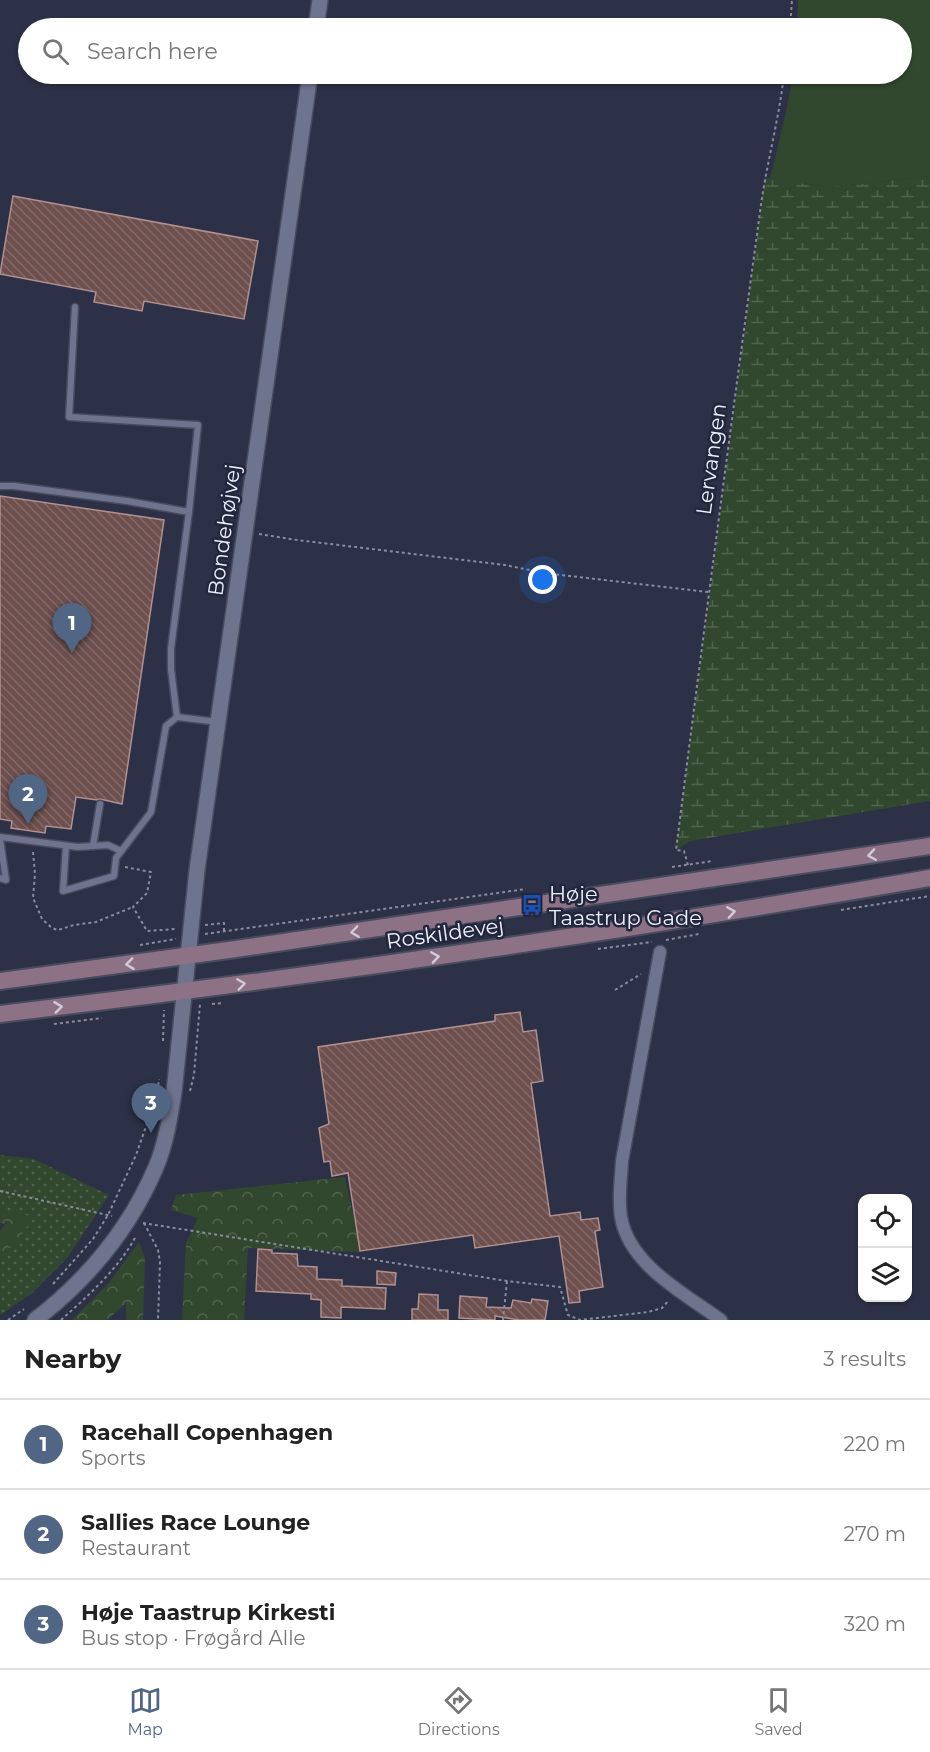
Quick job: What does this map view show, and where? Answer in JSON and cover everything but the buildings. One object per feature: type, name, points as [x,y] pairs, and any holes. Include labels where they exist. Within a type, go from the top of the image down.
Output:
[{"type":"main road","name":"Roskildevej","points":[[0,981],[930,846]]},
{"type":"main road","name":"Roskildevej","points":[[0,1014],[418,960],[715,915],[930,878]]},
{"type":"street","points":[[317,18],[320,0]]},
{"type":"street","name":"Bondehøjvej","points":[[30,1314],[55,1304],[108,1249],[156,1167],[168,1128],[174,1092],[196,870],[309,84]]},
{"type":"street","points":[[659,946],[622,1161],[621,1210],[629,1240],[640,1256],[721,1320]]},
{"type":"lane","points":[[75,307],[69,417],[198,425],[171,648],[171,669],[177,717]]},
{"type":"lane","points":[[0,486],[105,498],[189,512]]},
{"type":"lane","points":[[66,846],[63,891],[114,876],[116,858],[151,812],[164,731],[169,722],[177,717],[218,722]]},
{"type":"lane","points":[[93,846],[100,804]]},
{"type":"lane","points":[[0,878],[6,880],[0,838],[66,846],[108,845],[121,851]]},
{"type":"path","points":[[791,18],[792,0]]},
{"type":"path","name":"Lervangen","points":[[688,865],[684,851],[676,850],[708,592],[765,178],[783,84]]},
{"type":"path","points":[[245,531],[297,540],[708,592]]},
{"type":"path","points":[[35,841],[32,856],[35,874],[33,898],[42,920],[58,930],[74,924],[96,922],[133,907],[147,893],[151,872],[115,865]]},
{"type":"path","points":[[665,868],[713,861]]},
{"type":"path","points":[[136,946],[190,936],[528,889]]},
{"type":"path","points":[[133,907],[147,931],[167,930]]},
{"type":"path","points":[[659,946],[704,933]]},
{"type":"path","points":[[615,990],[657,965]]},
{"type":"path","points":[[163,1042],[164,1010],[183,992]]},
{"type":"path","points":[[47,1290],[93,1239],[108,1215],[136,1155],[157,1095],[160,1074]]},
{"type":"path","points":[[0,1191],[108,1215],[136,1225],[144,1223],[507,1281],[560,1287],[568,1315],[580,1320],[662,1308],[679,1289]]},
{"type":"path","points":[[144,1223],[158,1250],[160,1262],[158,1320]]},
{"type":"path","points":[[503,1320],[507,1281]]},
{"type":"path","points":[[8,1320],[30,1314]]},
{"type":"green space","points":[[798,0],[930,0],[930,176],[830,187],[770,179],[791,84],[912,84],[912,18],[797,18]]},
{"type":"green space","points":[[930,176],[930,801],[690,841],[676,850],[765,178],[830,187]]},
{"type":"green space","points":[[0,1155],[34,1159],[109,1195],[67,1258],[31,1294],[0,1315],[0,1261],[34,1217],[0,1210]]},
{"type":"green space","points":[[345,1177],[361,1252],[248,1248],[244,1320],[182,1320],[186,1243],[198,1218],[171,1210],[176,1195]]},
{"type":"green space","points":[[0,1210],[35,1217],[0,1261],[0,1231],[5,1224],[0,1223]]},
{"type":"green space","points":[[139,1242],[145,1258],[143,1320],[126,1320],[126,1303],[107,1320],[72,1320],[108,1284]]},
{"type":"place","name":"Racehall Copenhagen","points":[[72,653]]},
{"type":"place","name":"Sallies Race Lounge","points":[[28,824]]},
{"type":"place","name":"Høje Taastrup Gade","points":[[532,905]]},
{"type":"place","name":"Høje Taastrup Kirkesti","points":[[151,1133]]}]
